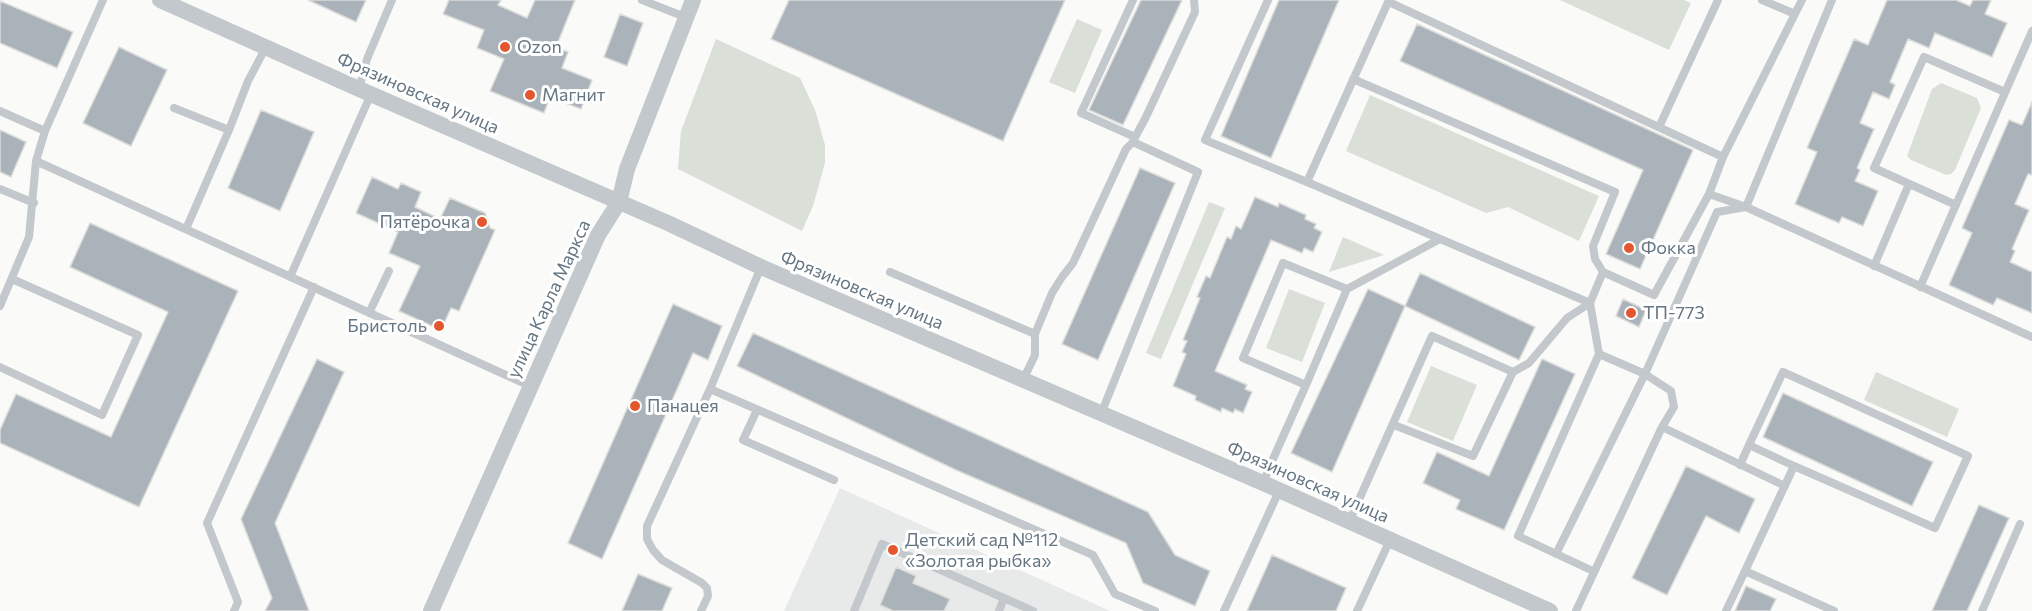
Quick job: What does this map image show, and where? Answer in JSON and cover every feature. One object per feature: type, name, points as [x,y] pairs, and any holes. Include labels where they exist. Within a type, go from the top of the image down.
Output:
[{"type":"street","name":"Фрязиновская улица","points":[[160,0],[670,224],[761,267],[1263,483],[1550,611]]},
{"type":"street","name":"улица Карла Маркса","points":[[431,611],[598,235],[619,202],[627,168],[693,0]]},
{"type":"lane","points":[[0,306],[29,237],[34,203],[36,161],[45,131],[103,0]]},
{"type":"lane","points":[[290,277],[365,92],[366,59],[392,0]]},
{"type":"lane","points":[[642,0],[685,17]]},
{"type":"lane","points":[[1101,414],[1198,172],[1081,113],[1133,0]]},
{"type":"lane","points":[[1023,380],[1035,354],[1035,334],[1052,293],[1073,263],[1126,149],[1145,119],[1195,12],[1194,0]]},
{"type":"lane","points":[[1268,0],[1205,140],[1590,303]]},
{"type":"lane","points":[[1659,127],[1718,0]]},
{"type":"lane","points":[[1762,0],[1795,14]]},
{"type":"lane","points":[[1353,79],[1615,192],[1593,246],[1594,259],[1603,272],[1654,295],[1709,194],[1724,157],[1802,0]]},
{"type":"lane","points":[[1746,207],[1832,0]]},
{"type":"lane","points":[[1307,182],[1389,1],[1724,157]]},
{"type":"lane","points":[[1920,287],[2032,31]]},
{"type":"lane","points":[[186,229],[248,81],[266,47]]},
{"type":"lane","points":[[1956,205],[1874,168],[1924,57],[2005,92]]},
{"type":"lane","points":[[174,108],[229,130]]},
{"type":"lane","points":[[0,111],[45,131]]},
{"type":"lane","points":[[36,161],[530,386]]},
{"type":"lane","points":[[1874,266],[1909,184]]},
{"type":"lane","points":[[0,189],[34,203]]},
{"type":"lane","points":[[1709,194],[1746,207],[2032,336]]},
{"type":"lane","points":[[1556,554],[1645,374],[1717,212],[1746,207]]},
{"type":"lane","points":[[1263,483],[1347,289],[1440,239]]},
{"type":"lane","points":[[1305,385],[1242,358],[1282,263],[1347,289]]},
{"type":"lane","points":[[701,611],[708,596],[707,588],[662,560],[647,539],[647,526],[710,389],[761,267]]},
{"type":"lane","points":[[369,313],[389,271]]},
{"type":"lane","points":[[890,272],[1035,334]]},
{"type":"lane","points":[[1593,571],[1518,536],[1599,354],[1590,303],[1603,272]]},
{"type":"lane","points":[[0,368],[102,415],[138,334],[12,279]]},
{"type":"lane","points":[[234,611],[238,602],[207,523],[314,287]]},
{"type":"lane","points":[[1394,425],[1473,456],[1513,372],[1529,363],[1567,318],[1590,303]]},
{"type":"lane","points":[[1349,522],[1432,336],[1513,372]]},
{"type":"lane","points":[[1576,611],[1593,571],[1674,406],[1671,391],[1645,374],[1599,354]]},
{"type":"lane","points":[[1740,465],[1749,445],[1783,372],[1968,456],[1935,528],[1749,445]]},
{"type":"lane","points":[[710,389],[1093,555],[1114,594],[1155,611]]},
{"type":"lane","points":[[757,410],[744,440],[834,480]]},
{"type":"lane","points":[[1662,427],[1785,486]]},
{"type":"lane","points":[[1726,611],[1794,466]]},
{"type":"lane","points":[[1224,611],[1279,491]]},
{"type":"lane","points":[[1982,611],[2020,524]]},
{"type":"lane","points":[[1357,611],[1390,540]]},
{"type":"lane","points":[[854,611],[882,544],[1033,611]]},
{"type":"lane","points":[[1745,571],[1834,611]]},
{"type":"lane","points":[[999,611],[1004,598]]},
{"type":"shaded area","points":[[1560,0],[1684,0],[1691,3],[1669,50]]},
{"type":"shaded area","points":[[1077,19],[1102,30],[1075,93],[1049,82]]},
{"type":"shaded area","points":[[716,39],[800,78],[815,110],[825,145],[825,163],[813,206],[802,231],[678,169],[681,131]]},
{"type":"shaded area","points":[[1941,83],[1977,98],[1981,108],[1955,170],[1946,175],[1911,160],[1907,156],[1932,89]]},
{"type":"shaded area","points":[[1370,95],[1599,196],[1579,241],[1508,207],[1486,213],[1346,151]]},
{"type":"shaded area","points":[[1209,202],[1225,208],[1161,359],[1146,353]]},
{"type":"shaded area","points":[[1343,237],[1384,255],[1329,272]]},
{"type":"shaded area","points":[[1289,289],[1325,303],[1302,362],[1266,348]]},
{"type":"shaded area","points":[[1431,366],[1477,385],[1453,441],[1407,422]]},
{"type":"shaded area","points":[[1876,372],[1959,409],[1947,437],[1864,400]]},
{"type":"shaded area","name":"Детский сад №112 «Золотая рыбка»","points":[[840,488],[1110,611],[784,611]]},
{"type":"building","points":[[308,0],[366,0],[356,22]]},
{"type":"building","points":[[449,0],[501,0],[498,5],[527,18],[535,0],[575,0],[556,47],[568,52],[562,68],[592,80],[581,109],[550,97],[544,113],[490,91],[504,59],[477,48],[484,30],[443,14]]},
{"type":"building","points":[[789,0],[1065,0],[1003,141],[771,39]]},
{"type":"building","points":[[1141,0],[1182,0],[1123,125],[1089,110]]},
{"type":"building","points":[[1279,0],[1339,0],[1271,158],[1221,136]]},
{"type":"building","points":[[1887,0],[1956,0],[1970,6],[1973,0],[1991,0],[1985,14],[2007,23],[1992,57],[1935,33],[1929,48],[1908,39],[1890,82],[1895,85],[1889,99],[1873,92],[1860,123],[1874,129],[1857,168],[1860,170],[1855,181],[1878,191],[1863,226],[1842,217],[1839,223],[1795,204],[1817,152],[1807,148],[1854,39],[1868,45]]},
{"type":"building","points":[[0,1],[73,32],[57,68],[0,43]]},
{"type":"building","points":[[620,14],[643,23],[627,66],[604,57]]},
{"type":"building","points":[[1417,24],[1693,150],[1640,269],[1606,254],[1643,170],[1400,61]]},
{"type":"building","points":[[119,47],[167,70],[131,146],[83,123]]},
{"type":"building","points":[[2032,102],[2032,175],[2028,174],[2015,204],[2029,210],[2012,249],[2015,251],[2010,262],[2032,272],[2032,313],[1997,298],[1993,305],[1949,285],[1972,233],[1962,228],[2009,120],[2022,125]]},
{"type":"building","points":[[261,110],[314,132],[280,211],[228,188]]},
{"type":"building","points":[[0,130],[26,142],[11,177],[0,172]]},
{"type":"building","points":[[1140,168],[1175,183],[1098,360],[1062,344]]},
{"type":"building","points":[[372,177],[398,189],[401,183],[421,192],[415,207],[440,219],[450,198],[485,213],[490,228],[495,230],[459,311],[451,308],[441,330],[399,311],[420,266],[389,253],[398,232],[356,213]]},
{"type":"building","points":[[1255,197],[1278,207],[1279,203],[1306,215],[1305,219],[1316,224],[1314,228],[1322,232],[1313,252],[1304,248],[1302,253],[1271,240],[1215,371],[1247,385],[1245,389],[1252,392],[1243,413],[1235,409],[1233,413],[1222,408],[1221,412],[1195,400],[1196,396],[1173,386],[1186,354],[1182,352],[1187,341],[1183,340],[1206,276],[1210,278],[1227,237],[1231,239],[1236,226],[1241,229]]},
{"type":"building","points":[[90,223],[238,291],[139,507],[0,443],[0,430],[16,394],[111,437],[168,312],[70,267]]},
{"type":"building","points":[[1420,273],[1535,327],[1519,360],[1405,306]]},
{"type":"building","points":[[1368,289],[1405,306],[1332,472],[1291,453]]},
{"type":"building","name":"ТП-773","points":[[1623,299],[1646,310],[1639,327],[1616,316]]},
{"type":"building","points":[[673,304],[722,326],[708,360],[693,353],[602,559],[568,543]]},
{"type":"building","points":[[753,333],[1148,512],[1175,555],[1210,571],[1195,606],[1143,583],[1126,543],[956,470],[737,366]]},
{"type":"building","points":[[317,359],[344,372],[275,523],[309,611],[265,611],[272,598],[241,519]]},
{"type":"building","points":[[1542,359],[1575,374],[1504,530],[1456,509],[1460,500],[1423,483],[1437,452],[1489,476]]},
{"type":"building","points":[[1783,393],[1933,462],[1912,506],[1763,437]]},
{"type":"building","points":[[1686,466],[1755,499],[1739,533],[1706,516],[1667,595],[1632,578]]},
{"type":"building","points":[[1979,505],[2009,518],[1967,611],[1932,611]]},
{"type":"building","points":[[1272,555],[1346,588],[1336,611],[1247,611]]},
{"type":"building","points":[[896,567],[916,576],[913,583],[950,599],[944,611],[893,611],[880,605]]},
{"type":"building","points":[[638,574],[672,588],[662,611],[622,611]]},
{"type":"building","points":[[1746,586],[1776,599],[1770,611],[1735,611]]},
{"type":"place","name":"Ozon","points":[[505,47]]},
{"type":"place","name":"Магнит","points":[[530,95]]},
{"type":"place","name":"Пятёрочка","points":[[482,222]]},
{"type":"place","name":"Фокка","points":[[1629,248]]},
{"type":"place","name":"ТП-773","points":[[1631,313]]},
{"type":"place","name":"Бристоль","points":[[439,326]]},
{"type":"place","name":"Панацея","points":[[635,406]]},
{"type":"place","name":"Детский сад №112 «Золотая рыбка»","points":[[893,550]]}]
